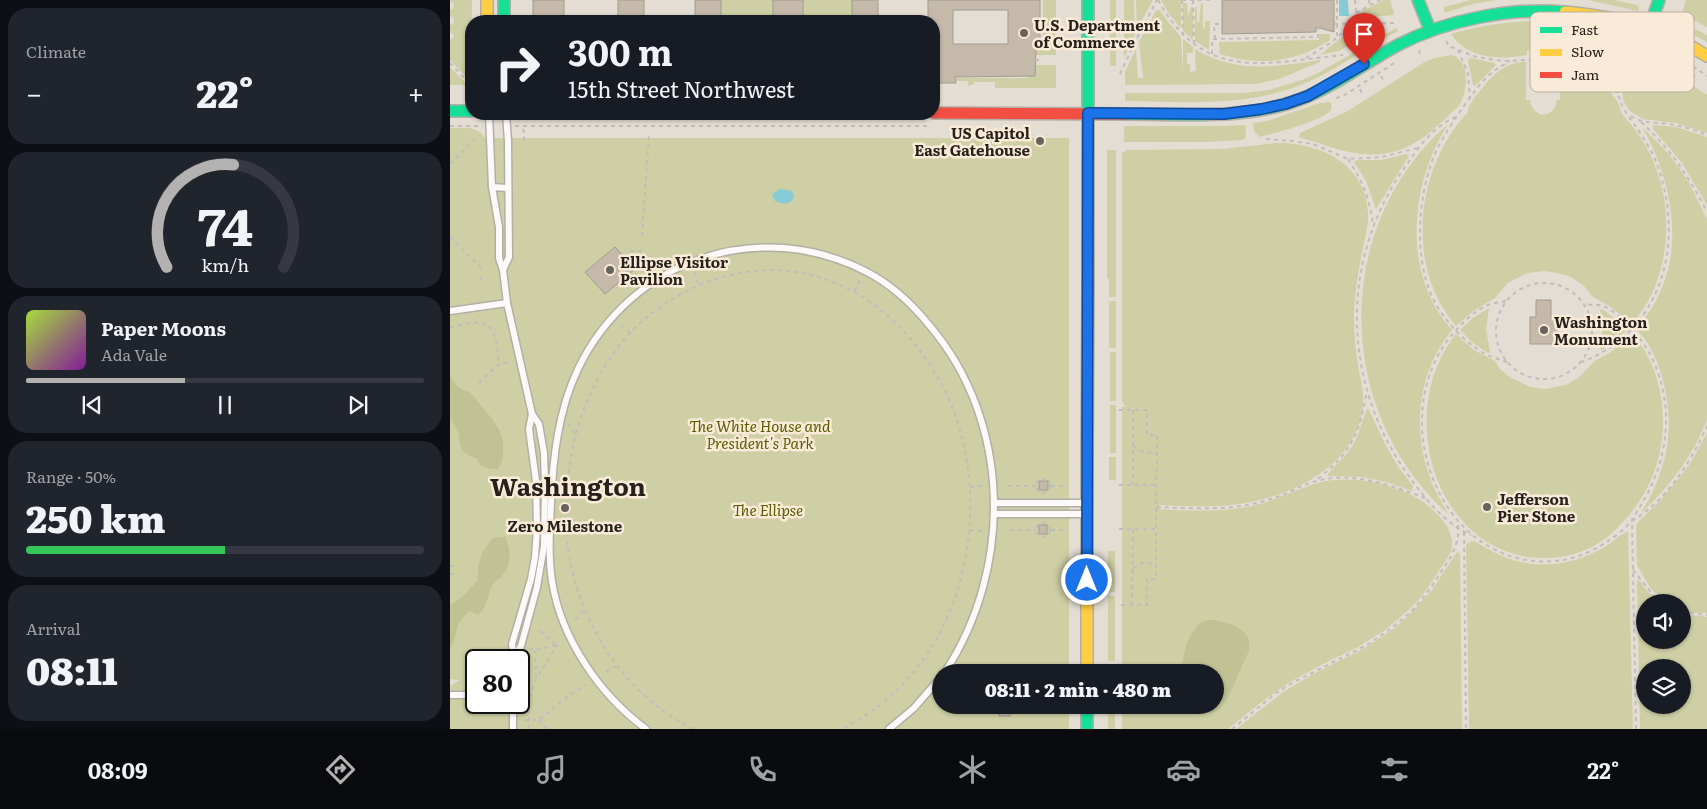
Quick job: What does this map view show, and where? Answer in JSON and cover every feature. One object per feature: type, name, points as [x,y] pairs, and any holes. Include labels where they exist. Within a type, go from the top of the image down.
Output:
[{"type":"main road","points":[[487,0],[487,15]]},
{"type":"main road","points":[[504,0],[504,15]]},
{"type":"main road","points":[[1087,664],[1088,0]]},
{"type":"main road","points":[[1418,0],[1430,30]]},
{"type":"main road","points":[[1655,12],[1659,0]]},
{"type":"main road","points":[[940,113],[1224,114],[1250,111],[1279,106],[1308,96],[1388,49],[1430,30],[1468,18],[1486,14],[1536,9],[1589,12]]},
{"type":"main road","points":[[1694,48],[1707,56]]},
{"type":"main road","points":[[450,110],[465,111]]},
{"type":"main road","points":[[1087,714],[1087,729]]},
{"type":"lane","points":[[489,120],[492,188],[499,227],[499,258],[532,414],[539,424],[544,453],[546,484],[544,546],[537,587],[519,649]]},
{"type":"lane","points":[[503,270],[509,257],[506,120]]},
{"type":"lane","points":[[492,188],[508,188]]},
{"type":"lane","points":[[646,729],[607,693],[587,666],[568,631],[556,600],[552,582],[550,552],[554,465],[559,428],[567,395],[579,367],[596,339],[632,299],[661,277],[682,265],[708,256],[770,247],[804,250],[862,270],[880,280],[916,309],[949,351],[969,389],[985,435],[993,480],[994,503],[992,544],[983,591],[971,624],[950,664]]},
{"type":"lane","points":[[450,311],[507,303]]},
{"type":"lane","points":[[513,649],[512,644],[531,579],[535,557],[537,528],[536,481],[529,429],[532,414]]},
{"type":"lane","points":[[994,503],[1087,509]]},
{"type":"lane","points":[[994,514],[1087,509]]},
{"type":"lane","points":[[889,729],[914,708],[932,688]]},
{"type":"lane","points":[[450,695],[465,695]]},
{"type":"lane","points":[[513,714],[513,729]]},
{"type":"path","points":[[1158,0],[1166,14],[1182,34],[1194,44],[1228,60],[1254,64],[1278,63],[1342,55]]},
{"type":"path","points":[[1120,74],[1136,38],[1158,0]]},
{"type":"path","points":[[1182,34],[1182,0],[1210,0]]},
{"type":"path","points":[[1193,0],[1194,44]]},
{"type":"path","points":[[1337,0],[1337,37]]},
{"type":"path","points":[[1355,0],[1357,24]]},
{"type":"path","points":[[1369,0],[1370,6]]},
{"type":"path","points":[[1356,13],[1380,0]]},
{"type":"path","points":[[1336,24],[1394,23]]},
{"type":"path","points":[[1215,39],[1214,24],[1222,24]]},
{"type":"path","points":[[1304,59],[1332,42],[1352,24]]},
{"type":"path","points":[[1212,54],[1212,39],[1318,36],[1318,28]]},
{"type":"path","points":[[1444,36],[1449,46],[1481,58],[1510,61],[1530,59]]},
{"type":"path","points":[[1418,46],[1421,57]]},
{"type":"path","points":[[1458,50],[1468,73],[1470,98]]},
{"type":"path","points":[[1035,60],[1042,60]]},
{"type":"path","points":[[1510,61],[1488,76],[1470,98],[1456,116],[1436,152],[1428,175],[1421,206],[1420,231],[1424,272],[1429,286],[1438,307],[1456,330],[1482,352],[1506,362],[1521,374],[1539,380],[1549,380],[1567,374],[1582,362],[1614,346],[1632,330],[1646,311],[1655,296],[1660,282],[1667,253],[1668,222],[1664,193],[1657,166],[1646,141],[1623,107],[1617,94]]},
{"type":"path","points":[[450,64],[465,79]]},
{"type":"path","points":[[1694,76],[1696,72]]},
{"type":"path","points":[[1381,76],[1384,81]]},
{"type":"path","points":[[1360,89],[1363,95]]},
{"type":"path","points":[[1629,115],[1641,122],[1661,142],[1684,170],[1707,212]]},
{"type":"path","points":[[1456,116],[1438,127],[1419,148],[1400,174],[1373,226],[1362,271],[1357,306],[1358,350],[1367,392],[1389,446],[1401,466],[1427,499],[1458,529],[1508,556],[1546,562],[1568,559],[1588,553],[1612,539],[1650,508],[1676,478],[1694,453],[1707,426]]},
{"type":"path","points":[[1641,122],[1670,124],[1707,135]]},
{"type":"path","points":[[450,126],[464,126]]},
{"type":"path","points":[[530,126],[935,126]]},
{"type":"path","points":[[523,129],[525,135],[523,141]]},
{"type":"path","points":[[642,236],[649,134]]},
{"type":"path","points":[[450,164],[478,135]]},
{"type":"path","points":[[1266,139],[1292,140],[1313,144],[1348,159],[1382,157],[1419,148]]},
{"type":"path","points":[[1348,159],[1366,191],[1373,226]]},
{"type":"path","points":[[450,237],[481,268]]},
{"type":"path","points":[[624,257],[630,251],[641,250],[642,248]]},
{"type":"path","points":[[693,729],[668,715],[639,693],[616,666],[598,637],[585,608],[572,566],[566,529],[567,479],[576,434],[588,399],[598,378],[630,333],[658,309],[699,285],[734,274],[757,270],[779,270],[816,276],[854,291],[890,317],[910,338],[930,364],[948,397],[960,429],[966,454],[970,487],[970,530],[964,569],[955,601],[944,626],[928,654],[906,682],[886,701],[842,729]]},
{"type":"path","points":[[694,272],[699,285]]},
{"type":"path","points":[[480,277],[482,281]]},
{"type":"path","points":[[854,291],[860,280]]},
{"type":"path","points":[[1506,362],[1498,346],[1496,336],[1498,318],[1506,301],[1518,290],[1526,286],[1550,283],[1566,288],[1580,298],[1591,320],[1592,338],[1587,354],[1582,362]]},
{"type":"path","points":[[1472,536],[1458,521],[1444,500],[1430,470],[1425,452],[1422,420],[1425,393],[1430,372],[1444,344],[1456,330],[1480,309],[1506,301]]},
{"type":"path","points":[[1584,305],[1601,305],[1606,307],[1632,330],[1646,347],[1655,366],[1664,394],[1666,420],[1664,448],[1658,471],[1632,521],[1636,729]]},
{"type":"path","points":[[450,327],[482,323],[491,326],[499,364]]},
{"type":"path","points":[[621,325],[630,333]]},
{"type":"path","points":[[479,383],[499,364],[509,362]]},
{"type":"path","points":[[1316,481],[1350,447],[1360,426],[1367,392]]},
{"type":"path","points":[[1119,410],[1148,410],[1147,435],[1157,435],[1156,580],[1147,580],[1147,605],[1119,605]]},
{"type":"path","points":[[1133,410],[1133,486]]},
{"type":"path","points":[[567,421],[576,434]]},
{"type":"path","points":[[1133,446],[1144,452],[1157,453]]},
{"type":"path","points":[[1156,507],[1206,508],[1240,506],[1269,499],[1316,481],[1334,478],[1362,479],[1392,486],[1427,499]]},
{"type":"path","points":[[1036,486],[1039,480],[1044,479],[1048,481],[1050,486]]},
{"type":"path","points":[[1119,485],[1157,486]]},
{"type":"path","points":[[970,487],[983,486]]},
{"type":"path","points":[[1008,486],[1036,486]]},
{"type":"path","points":[[1036,486],[1038,490],[1044,493],[1048,491],[1050,486]]},
{"type":"path","points":[[1050,486],[1064,486]]},
{"type":"path","points":[[1232,729],[1292,683],[1366,645],[1400,621],[1420,601],[1440,575],[1456,547],[1458,521]]},
{"type":"path","points":[[1036,530],[1038,525],[1045,522],[1051,530]]},
{"type":"path","points":[[1119,529],[1156,529]]},
{"type":"path","points":[[1132,605],[1133,529]]},
{"type":"path","points":[[970,530],[983,531]]},
{"type":"path","points":[[1010,530],[1036,530]]},
{"type":"path","points":[[1036,530],[1039,536],[1043,537],[1048,536],[1051,530]]},
{"type":"path","points":[[1051,530],[1064,530]]},
{"type":"path","points":[[1464,532],[1466,729]]},
{"type":"path","points":[[1132,568],[1144,563],[1156,564]]},
{"type":"path","points":[[450,566],[457,566]]},
{"type":"path","points":[[1633,570],[1651,594]]},
{"type":"path","points":[[450,574],[458,574]]},
{"type":"path","points":[[576,620],[585,608]]},
{"type":"path","points":[[1691,613],[1707,615]]},
{"type":"path","points":[[540,631],[556,645]]},
{"type":"path","points":[[529,729],[530,700],[536,679],[560,641]]},
{"type":"path","points":[[526,647],[534,650],[556,645]]},
{"type":"path","points":[[534,650],[536,679]]},
{"type":"path","points":[[606,672],[616,666]]},
{"type":"path","points":[[524,720],[539,720],[560,702],[586,684]]},
{"type":"path","points":[[539,720],[547,729]]},
{"type":"green space","points":[[450,0],[472,0],[472,15],[465,15],[465,76],[450,60],[450,40],[454,35],[450,31],[450,25],[453,24],[454,20],[450,16],[450,10],[453,9],[454,5]]},
{"type":"green space","points":[[721,0],[773,0],[773,15],[721,15]]},
{"type":"green space","points":[[803,0],[852,0],[852,15],[803,15]]},
{"type":"green space","points":[[1043,0],[1056,0],[1056,55],[1035,55],[1036,49],[1040,49],[1040,45],[1043,45]]},
{"type":"green space","points":[[1110,0],[1116,0],[1116,25],[1110,25]]},
{"type":"green space","points":[[1124,0],[1134,0],[1135,34],[1124,58]]},
{"type":"green space","points":[[1136,0],[1153,0],[1137,29]]},
{"type":"green space","points":[[1161,0],[1181,0],[1181,29],[1168,12]]},
{"type":"green space","points":[[1384,0],[1390,0],[1393,15],[1361,18],[1361,12]]},
{"type":"green space","points":[[1471,0],[1497,0],[1473,4],[1444,13],[1444,7]]},
{"type":"green space","points":[[1588,0],[1614,0],[1637,5],[1639,8],[1638,11]]},
{"type":"green space","points":[[1686,0],[1707,0],[1707,27],[1694,20],[1694,12],[1684,12]]},
{"type":"green space","points":[[1183,3],[1187,3],[1188,17],[1191,7],[1193,7],[1193,40],[1183,31]]},
{"type":"green space","points":[[1201,3],[1203,3],[1203,28],[1205,28],[1205,21],[1210,21],[1209,50],[1195,41],[1195,7],[1197,7],[1197,22],[1199,22]]},
{"type":"green space","points":[[1156,10],[1160,10],[1181,37],[1183,72],[1183,39],[1193,47],[1193,53],[1187,53],[1187,64],[1190,64],[1190,72],[1196,71],[1195,49],[1210,57],[1241,65],[1271,66],[1320,60],[1320,62],[1279,79],[1256,84],[1125,85],[1125,72],[1136,49],[1138,78],[1143,78],[1139,42]]},
{"type":"green space","points":[[1530,21],[1530,51],[1527,51],[1527,55],[1517,57],[1485,56],[1466,49],[1451,34],[1478,27]]},
{"type":"green space","points":[[1396,28],[1398,31],[1345,62],[1312,80],[1290,89],[1244,99],[1220,101],[1125,101],[1125,93],[1243,93],[1269,90],[1302,80],[1320,72]]},
{"type":"green space","points":[[1694,28],[1707,35],[1707,42],[1694,35]]},
{"type":"green space","points":[[1350,30],[1374,30],[1339,51],[1320,55]]},
{"type":"green space","points":[[1110,32],[1116,32],[1116,66],[1110,66]]},
{"type":"green space","points":[[1319,34],[1330,34],[1330,40],[1291,58],[1263,61],[1235,58],[1220,54],[1219,42],[1319,40]]},
{"type":"green space","points":[[1452,55],[1463,64],[1465,71],[1466,86],[1462,100],[1459,106],[1433,130],[1411,145],[1386,153],[1361,154],[1348,152],[1299,137],[1300,133],[1346,112],[1423,63],[1434,58]]},
{"type":"green space","points":[[1471,58],[1496,65],[1475,86],[1473,85],[1468,60]]},
{"type":"green space","points":[[1526,62],[1526,100],[1530,100],[1532,107],[1539,114],[1548,114],[1552,111],[1557,100],[1560,100],[1560,92],[1610,92],[1619,105],[1622,114],[1632,125],[1651,156],[1659,177],[1666,221],[1666,243],[1662,265],[1655,286],[1645,306],[1632,324],[1611,307],[1593,297],[1584,286],[1571,277],[1544,271],[1528,273],[1508,283],[1495,298],[1472,312],[1456,326],[1439,302],[1429,275],[1423,246],[1423,217],[1428,188],[1437,160],[1450,135],[1468,112],[1469,106],[1479,91],[1493,76],[1508,66]]},
{"type":"green space","points":[[1035,65],[1056,65],[1056,88],[995,88],[995,82],[974,82],[974,84],[968,86],[968,81],[955,81],[956,78],[1027,78],[1027,76],[1035,76]]},
{"type":"green space","points":[[450,67],[465,82],[465,85],[450,85]]},
{"type":"green space","points":[[1694,86],[1707,95],[1707,133],[1676,123],[1643,119],[1630,111],[1624,102],[1622,92],[1694,92]]},
{"type":"green space","points":[[1331,102],[1331,110],[1327,114],[1309,122],[1260,137],[1254,131],[1253,123],[1267,121],[1320,103]]},
{"type":"green space","points":[[1448,124],[1435,148],[1425,173],[1419,201],[1417,228],[1418,256],[1425,283],[1436,308],[1452,330],[1440,347],[1431,365],[1421,404],[1420,424],[1425,464],[1448,514],[1410,472],[1383,424],[1367,372],[1361,319],[1367,265],[1383,213],[1410,166]]},
{"type":"green space","points":[[1245,125],[1246,136],[1243,140],[1124,142],[1124,126]]},
{"type":"green space","points":[[1653,125],[1676,127],[1707,137],[1707,205],[1682,163],[1653,129]]},
{"type":"green space","points":[[1642,127],[1668,153],[1679,168],[1689,183],[1707,219],[1707,420],[1695,446],[1679,470],[1661,493],[1641,513],[1651,496],[1664,462],[1669,428],[1666,392],[1657,361],[1644,338],[1636,329],[1650,311],[1661,290],[1668,270],[1672,249],[1670,207],[1666,186],[1652,145]]},
{"type":"green space","name":"The White House and President's Park","points":[[450,128],[474,129],[485,138],[1069,138],[1069,664],[932,664],[932,714],[1069,714],[1069,729],[450,729],[450,686],[460,680],[450,679]]},
{"type":"green space","points":[[1276,143],[1311,147],[1341,161],[1353,172],[1362,186],[1367,202],[1368,221],[1357,280],[1354,325],[1363,405],[1358,426],[1349,445],[1335,461],[1319,474],[1300,485],[1280,494],[1239,504],[1209,506],[1159,505],[1159,509],[1202,511],[1235,509],[1266,502],[1322,482],[1336,480],[1367,481],[1382,484],[1412,495],[1435,512],[1446,525],[1451,535],[1451,552],[1426,591],[1413,606],[1384,631],[1287,684],[1228,729],[1122,729],[1122,714],[1224,714],[1224,664],[1122,664],[1122,407],[1125,407],[1122,401],[1122,152],[1125,152],[1125,150],[1222,149]]},
{"type":"green space","points":[[1107,150],[1116,150],[1116,297],[1109,297],[1109,279],[1107,278]]},
{"type":"green space","points":[[1406,154],[1409,156],[1376,209],[1366,181],[1354,162],[1357,160],[1381,160]]},
{"type":"green space","points":[[1109,301],[1116,301],[1116,348],[1109,348]]},
{"type":"green space","points":[[1489,308],[1486,329],[1490,352],[1488,353],[1473,343],[1460,330],[1473,318]]},
{"type":"green space","points":[[1602,309],[1628,329],[1602,350],[1600,348],[1603,326],[1600,310]]},
{"type":"green space","points":[[1456,334],[1474,350],[1495,361],[1500,369],[1511,378],[1530,387],[1545,389],[1566,385],[1578,378],[1595,361],[1611,352],[1632,334],[1642,346],[1660,389],[1663,420],[1660,451],[1650,482],[1640,501],[1627,518],[1607,538],[1592,547],[1568,556],[1519,555],[1485,540],[1458,515],[1439,483],[1428,445],[1427,406],[1436,368]]},
{"type":"green space","points":[[1110,352],[1116,352],[1116,401],[1110,401]]},
{"type":"green space","points":[[450,376],[460,389],[470,392],[497,426],[503,450],[502,460],[498,469],[490,469],[480,465],[477,459],[462,450],[459,434],[450,417]]},
{"type":"green space","points":[[1110,405],[1116,405],[1116,453],[1110,453]]},
{"type":"green space","points":[[1368,408],[1397,465],[1413,486],[1412,491],[1386,482],[1363,477],[1327,476],[1353,445]]},
{"type":"green space","points":[[1707,433],[1707,613],[1691,612],[1691,594],[1657,594],[1651,589],[1637,565],[1636,526],[1691,462]]},
{"type":"green space","points":[[1109,457],[1116,457],[1116,480],[1109,480]]},
{"type":"green space","points":[[1628,531],[1633,729],[1469,729],[1466,546],[1468,543],[1474,541],[1497,554],[1516,561],[1550,564],[1585,557]]},
{"type":"green space","points":[[505,537],[510,553],[507,568],[500,578],[494,582],[482,611],[478,615],[469,611],[460,621],[450,648],[450,605],[462,597],[477,581],[479,563],[483,551],[493,538]]},
{"type":"green space","points":[[1108,551],[1115,551],[1115,592],[1108,592]]},
{"type":"green space","points":[[1457,552],[1460,554],[1462,729],[1236,729],[1283,692],[1315,673],[1365,648],[1393,629],[1432,590]]},
{"type":"green space","points":[[1637,580],[1640,581],[1650,594],[1637,594]]},
{"type":"green space","points":[[1108,596],[1115,596],[1115,661],[1108,661]]},
{"type":"green space","points":[[1691,615],[1707,617],[1707,729],[1640,729],[1640,714],[1691,714],[1691,659],[1639,659],[1638,649],[1691,649]]},
{"type":"green space","points":[[1206,620],[1228,623],[1240,628],[1249,643],[1249,651],[1233,688],[1224,703],[1224,664],[1182,664],[1187,645],[1193,632],[1197,626]]},
{"type":"green space","points":[[1108,714],[1115,714],[1115,729],[1108,729]]},
{"type":"water","points":[[1339,0],[1348,0],[1349,16],[1339,16]]},
{"type":"water","points":[[780,189],[792,191],[794,195],[792,201],[781,203],[775,201],[772,194]]},
{"type":"building","points":[[533,0],[564,0],[564,15],[533,15]]},
{"type":"building","points":[[618,0],[644,0],[644,15],[618,15]]},
{"type":"building","points":[[695,0],[721,0],[721,15],[695,15]]},
{"type":"building","points":[[773,0],[803,0],[803,15],[773,15]]},
{"type":"building","points":[[852,0],[878,0],[878,15],[852,15]]},
{"type":"building","name":"U.S. Department of Commerce","points":[[928,0],[1040,0],[1040,49],[1036,49],[1035,76],[955,77],[956,83],[940,83],[940,15],[928,15]],"holes":[[[953,10],[1008,10],[1008,44],[953,44]]]},
{"type":"building","points":[[1222,0],[1334,0],[1334,32],[1316,27],[1316,32],[1222,34]]},
{"type":"building","name":"Ellipse Visitor Pavilion","points":[[615,247],[635,269],[605,294],[585,272]]},
{"type":"building","name":"Washington Monument","points":[[1536,300],[1551,300],[1551,317],[1557,317],[1557,344],[1530,344],[1530,317],[1536,317]]},
{"type":"building","points":[[1039,481],[1048,481],[1048,490],[1039,490]]},
{"type":"building","points":[[1039,525],[1047,525],[1047,534],[1039,534]]},
{"type":"building","points":[[999,714],[1010,714],[1010,716],[999,716]]},
{"type":"traffic: fast","points":[[504,0],[504,15]]},
{"type":"traffic: fast","points":[[1088,0],[1088,281]]},
{"type":"traffic: fast","points":[[1418,0],[1430,30]]},
{"type":"traffic: fast","points":[[1655,12],[1659,0]]},
{"type":"traffic: fast","points":[[1126,114],[1195,115],[1242,113],[1287,104],[1320,91],[1398,45],[1417,36],[1458,22],[1501,14],[1544,11],[1565,12]]},
{"type":"traffic: fast","points":[[450,111],[465,111]]},
{"type":"traffic: fast","points":[[1087,714],[1087,729]]},
{"type":"traffic: slow","points":[[487,0],[487,15]]},
{"type":"traffic: slow","points":[[1694,49],[1707,56]]},
{"type":"traffic: slow","points":[[1087,450],[1087,664]]},
{"type":"traffic: jam","points":[[940,113],[1126,114]]},
{"type":"traffic: jam","points":[[1087,450],[1088,281]]},
{"type":"place","name":"U.S. Department of Commerce","points":[[1024,33]]},
{"type":"place","name":"US Capitol East Gatehouse","points":[[1040,141]]},
{"type":"place","name":"Ellipse Visitor Pavilion","points":[[610,270]]},
{"type":"place","name":"Washington Monument","points":[[1544,330]]},
{"type":"place","name":"Jefferson Pier Stone","points":[[1487,507]]},
{"type":"place","name":"Zero Milestone","points":[[565,508]]},
{"type":"district","name":"Washington","points":[[568,485]]},
{"type":"route","points":[[1087,580],[1088,113],[1224,114],[1262,109],[1308,96],[1364,64]]},
{"type":"park label","name":"The Ellipse","points":[[768,509]]}]
